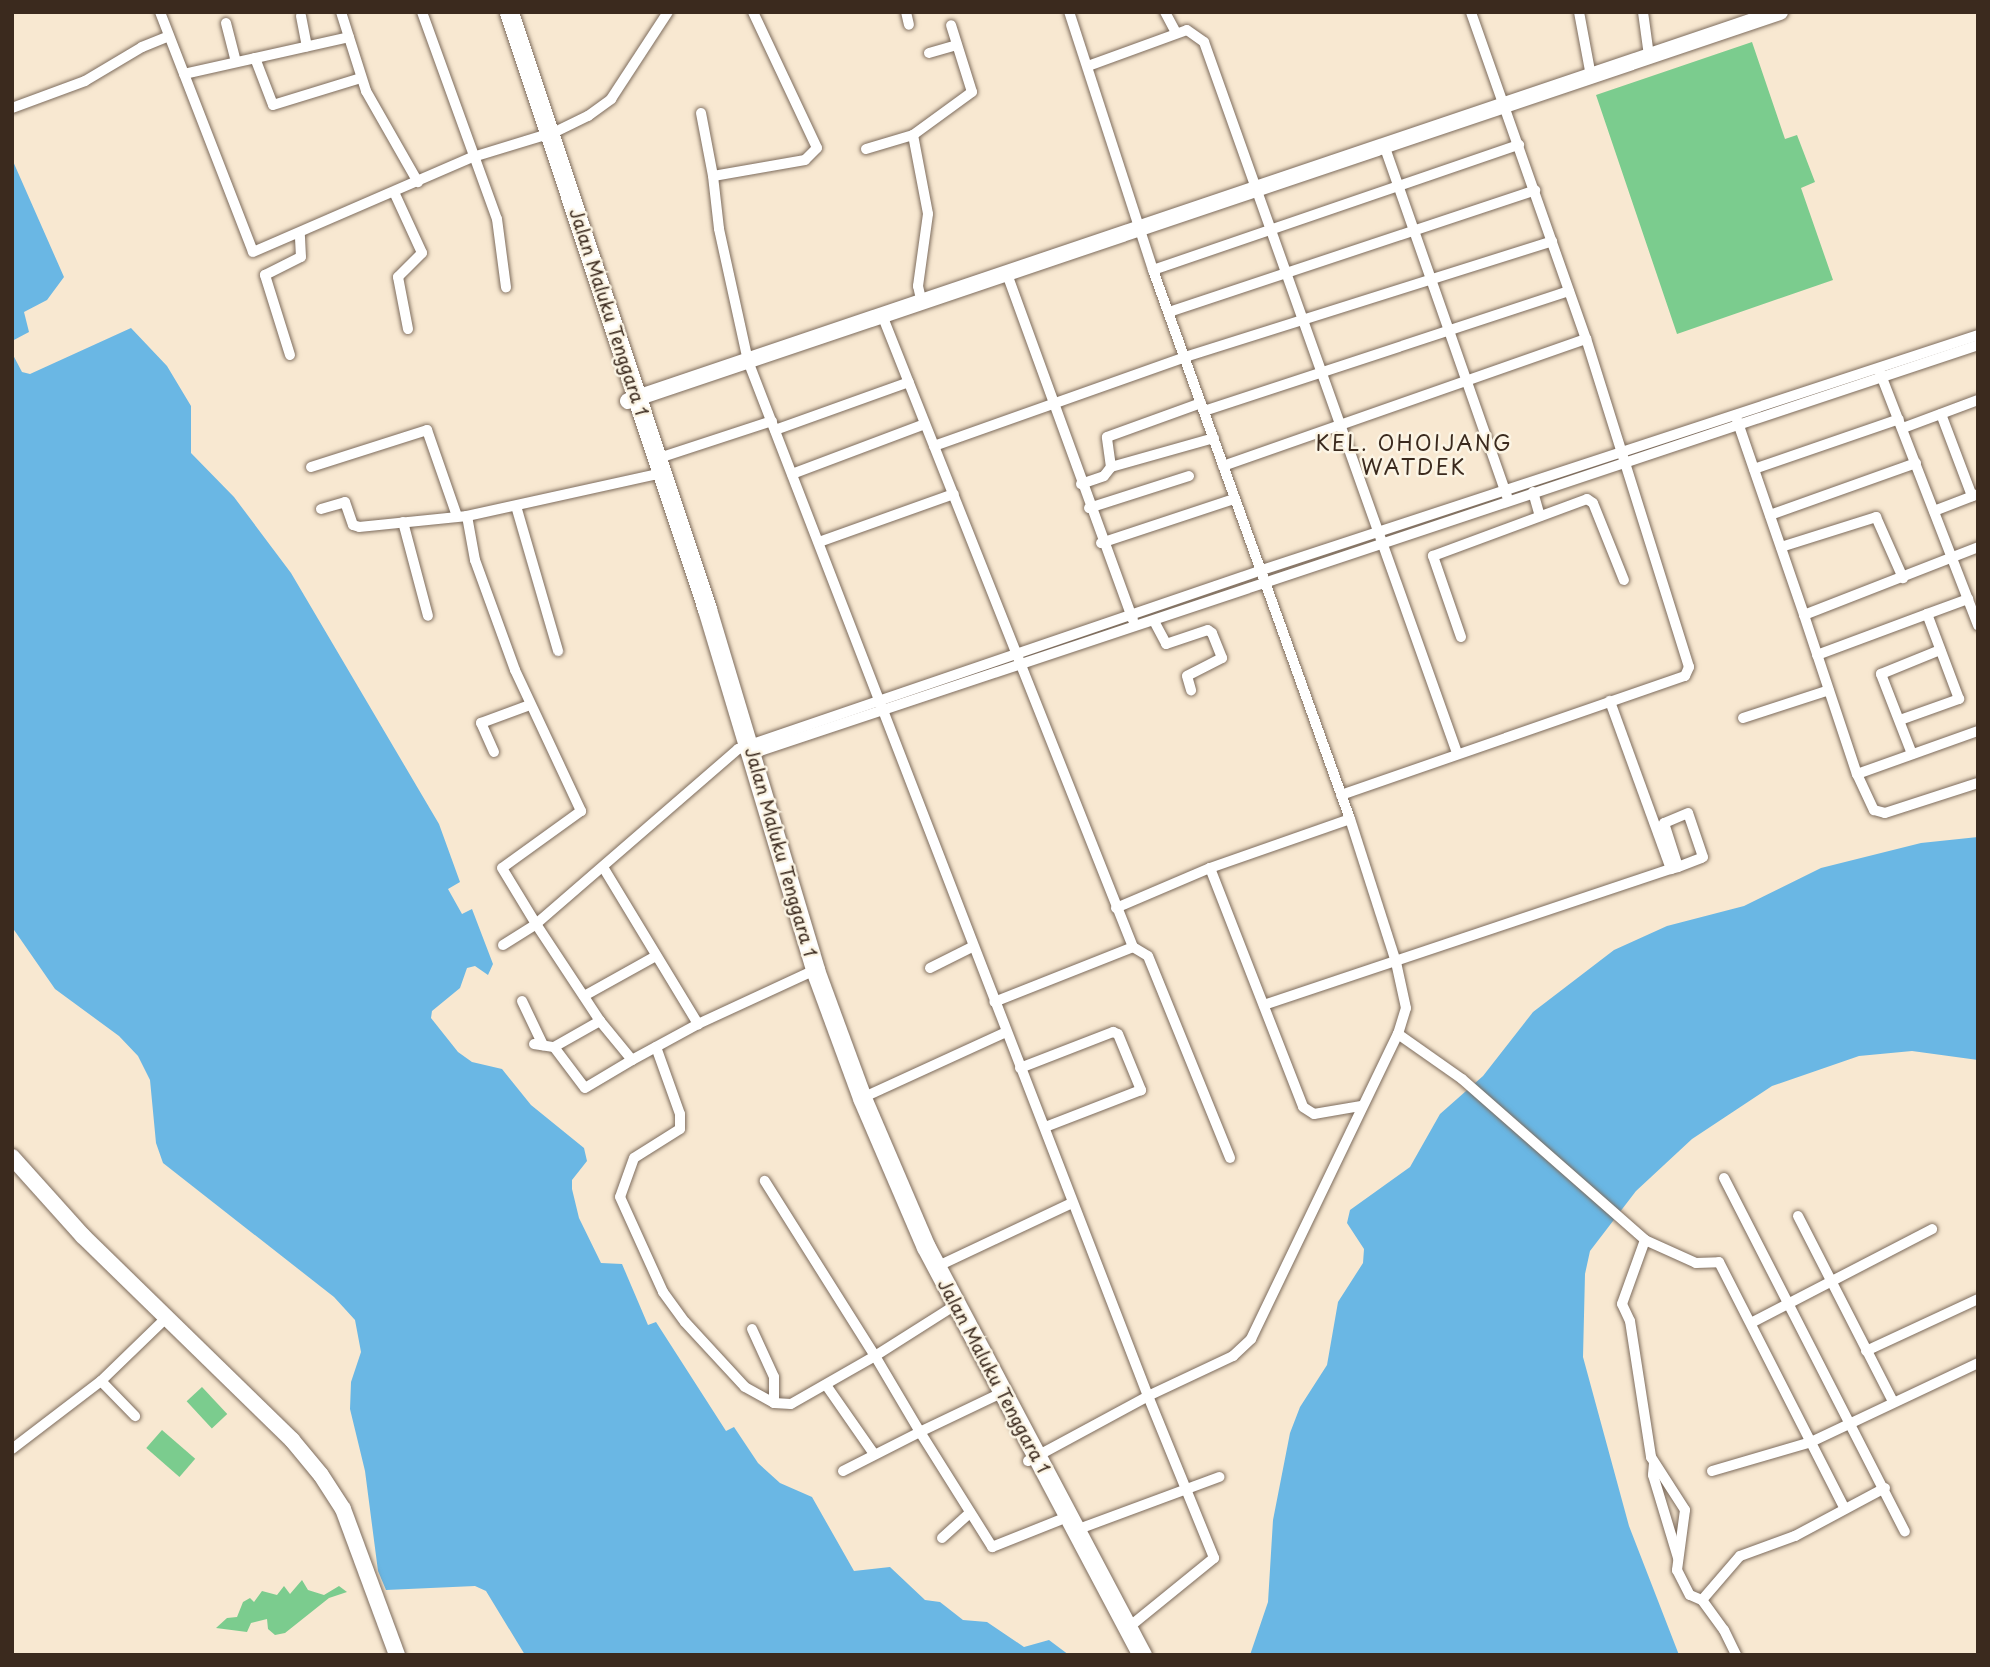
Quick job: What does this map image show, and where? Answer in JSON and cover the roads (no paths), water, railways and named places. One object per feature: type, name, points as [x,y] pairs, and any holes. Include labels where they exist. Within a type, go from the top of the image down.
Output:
[{"type":"highway","name":"Jalan Maluku Tenggara 1","points":[[498,12],[545,134]]},
{"type":"highway","name":"Jalan Maluku Tenggara 1","points":[[509,12],[545,134],[655,467],[742,753],[865,1132],[949,1309],[995,1396],[1033,1459]]},
{"type":"highway","name":"Jalan Maluku Tenggara 1","points":[[812,972],[862,1098],[936,1267],[1131,1655]]},
{"type":"highway","name":"Jalan Maluku Tenggara 1","points":[[1068,1525],[1142,1655]]},
{"type":"street","points":[[160,12],[253,252],[300,235],[473,157],[545,134],[608,102],[668,12]]},
{"type":"street","points":[[341,12],[360,78],[418,182]]},
{"type":"street","points":[[422,12],[497,219],[506,287]]},
{"type":"street","points":[[713,176],[805,160],[817,148],[753,12]]},
{"type":"street","points":[[906,12],[908,25]]},
{"type":"street","points":[[1033,1459],[1147,1396],[1248,1345],[1398,1034],[1406,1008],[1396,962],[1350,819],[1153,270],[1069,12]]},
{"type":"street","points":[[1166,12],[1176,33]]},
{"type":"street","points":[[1341,795],[1685,676],[1689,667],[1586,339],[1471,12]]},
{"type":"street","points":[[1578,12],[1591,76]]},
{"type":"street","points":[[1643,12],[1649,56]]},
{"type":"street","points":[[632,399],[1140,230],[1775,13]]},
{"type":"street","points":[[301,16],[307,46]]},
{"type":"street","points":[[226,23],[236,62]]},
{"type":"street","points":[[866,149],[914,135],[973,90],[951,25]]},
{"type":"street","points":[[1088,66],[1191,29],[1204,43],[1342,423],[1457,753]]},
{"type":"street","points":[[12,108],[85,81],[169,36]]},
{"type":"street","points":[[184,74],[349,37]]},
{"type":"street","points":[[929,53],[957,45]]},
{"type":"street","points":[[255,58],[271,105],[360,78]]},
{"type":"street","points":[[701,113],[713,176],[719,229],[748,361],[972,947],[1045,1127],[1184,1491],[1214,1560],[1128,1628]]},
{"type":"street","points":[[914,135],[928,215],[918,286],[922,303]]},
{"type":"street","points":[[1384,145],[1433,278],[1507,496]]},
{"type":"street","points":[[1153,270],[1519,145]]},
{"type":"street","points":[[1169,312],[1535,190]]},
{"type":"street","points":[[394,192],[422,253],[398,276],[408,330]]},
{"type":"street","points":[[290,355],[265,275],[301,257],[300,235]]},
{"type":"street","points":[[934,446],[1185,357],[1552,241]]},
{"type":"street","points":[[1007,274],[1101,542],[1136,627]]},
{"type":"street","points":[[1111,467],[1107,437],[1450,331],[1569,291]]},
{"type":"street","points":[[882,315],[1116,908],[1133,947],[1149,956],[1230,1157]]},
{"type":"street","points":[[1017,659],[1136,627],[1264,584],[1382,544],[1507,496],[1880,372],[1978,335]]},
{"type":"street","points":[[1223,466],[1586,339]]},
{"type":"street","points":[[1880,372],[1978,345]]},
{"type":"street","points":[[1880,372],[1978,625]]},
{"type":"street","points":[[321,509],[345,502],[356,527],[462,516],[516,506],[655,467],[909,383]]},
{"type":"street","points":[[1754,469],[1977,401]]},
{"type":"street","points":[[1934,511],[1975,495],[1941,414]]},
{"type":"street","points":[[1736,419],[1857,774],[1874,810],[1885,813],[1978,783]]},
{"type":"street","points":[[792,474],[925,424]]},
{"type":"street","points":[[311,467],[427,429],[462,516],[481,576],[530,705],[581,811],[502,868],[600,1021],[632,1060]]},
{"type":"street","points":[[1081,484],[1104,476],[1111,467],[1214,438]]},
{"type":"street","points":[[503,945],[536,923],[742,753],[1017,659],[1259,571],[1378,532],[1507,496],[1533,492],[1624,456]]},
{"type":"street","points":[[1770,516],[1916,463]]},
{"type":"street","points":[[1089,508],[1189,476]]},
{"type":"street","points":[[1533,492],[1540,516]]},
{"type":"street","points":[[819,542],[954,494]]},
{"type":"street","points":[[1101,542],[1234,499]]},
{"type":"street","points":[[1461,637],[1433,556],[1540,516],[1591,499],[1624,580]]},
{"type":"street","points":[[516,506],[558,651]]},
{"type":"street","points":[[1781,547],[1877,517],[1903,578]]},
{"type":"street","points":[[403,522],[428,616]]},
{"type":"street","points":[[1804,615],[1978,547]]},
{"type":"street","points":[[1817,655],[1927,614],[1978,591]]},
{"type":"street","points":[[1900,720],[1959,699],[1927,614]]},
{"type":"street","points":[[1154,621],[1166,644],[1208,630],[1212,633],[1222,658],[1187,676],[1191,690]]},
{"type":"street","points":[[1912,754],[1881,674],[1940,650]]},
{"type":"street","points":[[1742,718],[1829,690]]},
{"type":"street","points":[[1611,701],[1674,868]]},
{"type":"street","points":[[495,752],[481,723],[530,705]]},
{"type":"street","points":[[1857,774],[1978,731]]},
{"type":"street","points":[[1264,1005],[1396,962],[1674,868],[1703,857],[1688,813],[1664,823],[1674,868]]},
{"type":"street","points":[[1116,908],[1210,868],[1350,819]]},
{"type":"street","points":[[603,867],[698,1024]]},
{"type":"street","points":[[1210,868],[1303,1107],[1314,1114],[1361,1106]]},
{"type":"street","points":[[930,968],[972,947]]},
{"type":"street","points":[[994,1002],[1133,947]]},
{"type":"street","points":[[584,996],[656,956]]},
{"type":"street","points":[[522,1001],[544,1045],[585,1088],[698,1024],[812,972]]},
{"type":"street","points":[[544,1045],[600,1021]]},
{"type":"street","points":[[862,1098],[1006,1032]]},
{"type":"street","points":[[1020,1068],[1112,1032],[1118,1034],[1141,1090],[1045,1127]]},
{"type":"street","points":[[1398,1034],[1462,1079],[1645,1240],[1696,1264],[1718,1261],[1845,1509]]},
{"type":"street","points":[[656,1047],[680,1114],[680,1129],[635,1158],[620,1197],[663,1292],[731,1376],[774,1403],[796,1403],[949,1309]]},
{"type":"street","points":[[12,1157],[165,1320],[292,1440],[321,1475],[347,1520],[397,1655]]},
{"type":"street","points":[[1724,1178],[1791,1302],[1905,1531]]},
{"type":"street","points":[[765,1181],[995,1548],[1184,1491],[1219,1477]]},
{"type":"street","points":[[936,1267],[1072,1203]]},
{"type":"street","points":[[1798,1216],[1893,1402]]},
{"type":"street","points":[[1751,1323],[1932,1229]]},
{"type":"street","points":[[1645,1240],[1622,1304],[1630,1321],[1654,1463],[1653,1475],[1679,1561]]},
{"type":"street","points":[[1866,1351],[1978,1299]]},
{"type":"street","points":[[12,1449],[101,1381],[165,1320]]},
{"type":"street","points":[[752,1329],[774,1377],[774,1403]]},
{"type":"street","points":[[1713,1471],[1811,1442],[1978,1363]]},
{"type":"street","points":[[101,1381],[135,1416]]},
{"type":"street","points":[[826,1385],[874,1454]]},
{"type":"street","points":[[843,1471],[995,1396]]},
{"type":"street","points":[[1654,1463],[1685,1510],[1677,1570],[1690,1595],[1702,1600],[1736,1655]]},
{"type":"street","points":[[1702,1600],[1740,1556],[1795,1536],[1885,1488]]},
{"type":"street","points":[[942,1538],[971,1513]]},
{"type":"water","points":[[12,159],[64,277],[47,300],[24,312],[29,332],[12,341]]},
{"type":"water","points":[[131,328],[167,366],[191,406],[191,453],[234,497],[291,573],[439,824],[460,882],[448,889],[462,914],[472,909],[493,964],[488,975],[475,966],[467,968],[460,988],[432,1011],[431,1018],[458,1052],[472,1062],[502,1069],[531,1105],[584,1148],[587,1161],[572,1180],[572,1189],[579,1218],[601,1263],[622,1264],[648,1325],[656,1322],[726,1431],[734,1427],[758,1463],[780,1483],[812,1497],[854,1571],[890,1567],[925,1600],[940,1602],[963,1620],[987,1622],[1024,1647],[1049,1640],[1069,1655],[525,1655],[486,1591],[475,1586],[386,1590],[378,1571],[365,1471],[350,1409],[351,1382],[361,1352],[355,1320],[334,1297],[163,1163],[156,1143],[150,1080],[138,1056],[119,1036],[55,989],[12,927],[12,353],[22,372],[30,374]]},
{"type":"water","points":[[1978,837],[1978,1060],[1912,1051],[1859,1056],[1772,1086],[1692,1139],[1636,1191],[1590,1251],[1585,1274],[1583,1357],[1629,1526],[1679,1655],[1250,1655],[1268,1602],[1273,1520],[1290,1433],[1300,1407],[1327,1365],[1338,1302],[1363,1263],[1364,1249],[1347,1223],[1350,1210],[1410,1167],[1440,1114],[1483,1076],[1533,1012],[1614,950],[1667,926],[1744,906],[1821,868],[1921,843]]},
{"type":"district","name":"KEL. OHOIJANG WATDEK","points":[[1414,454]]}]
